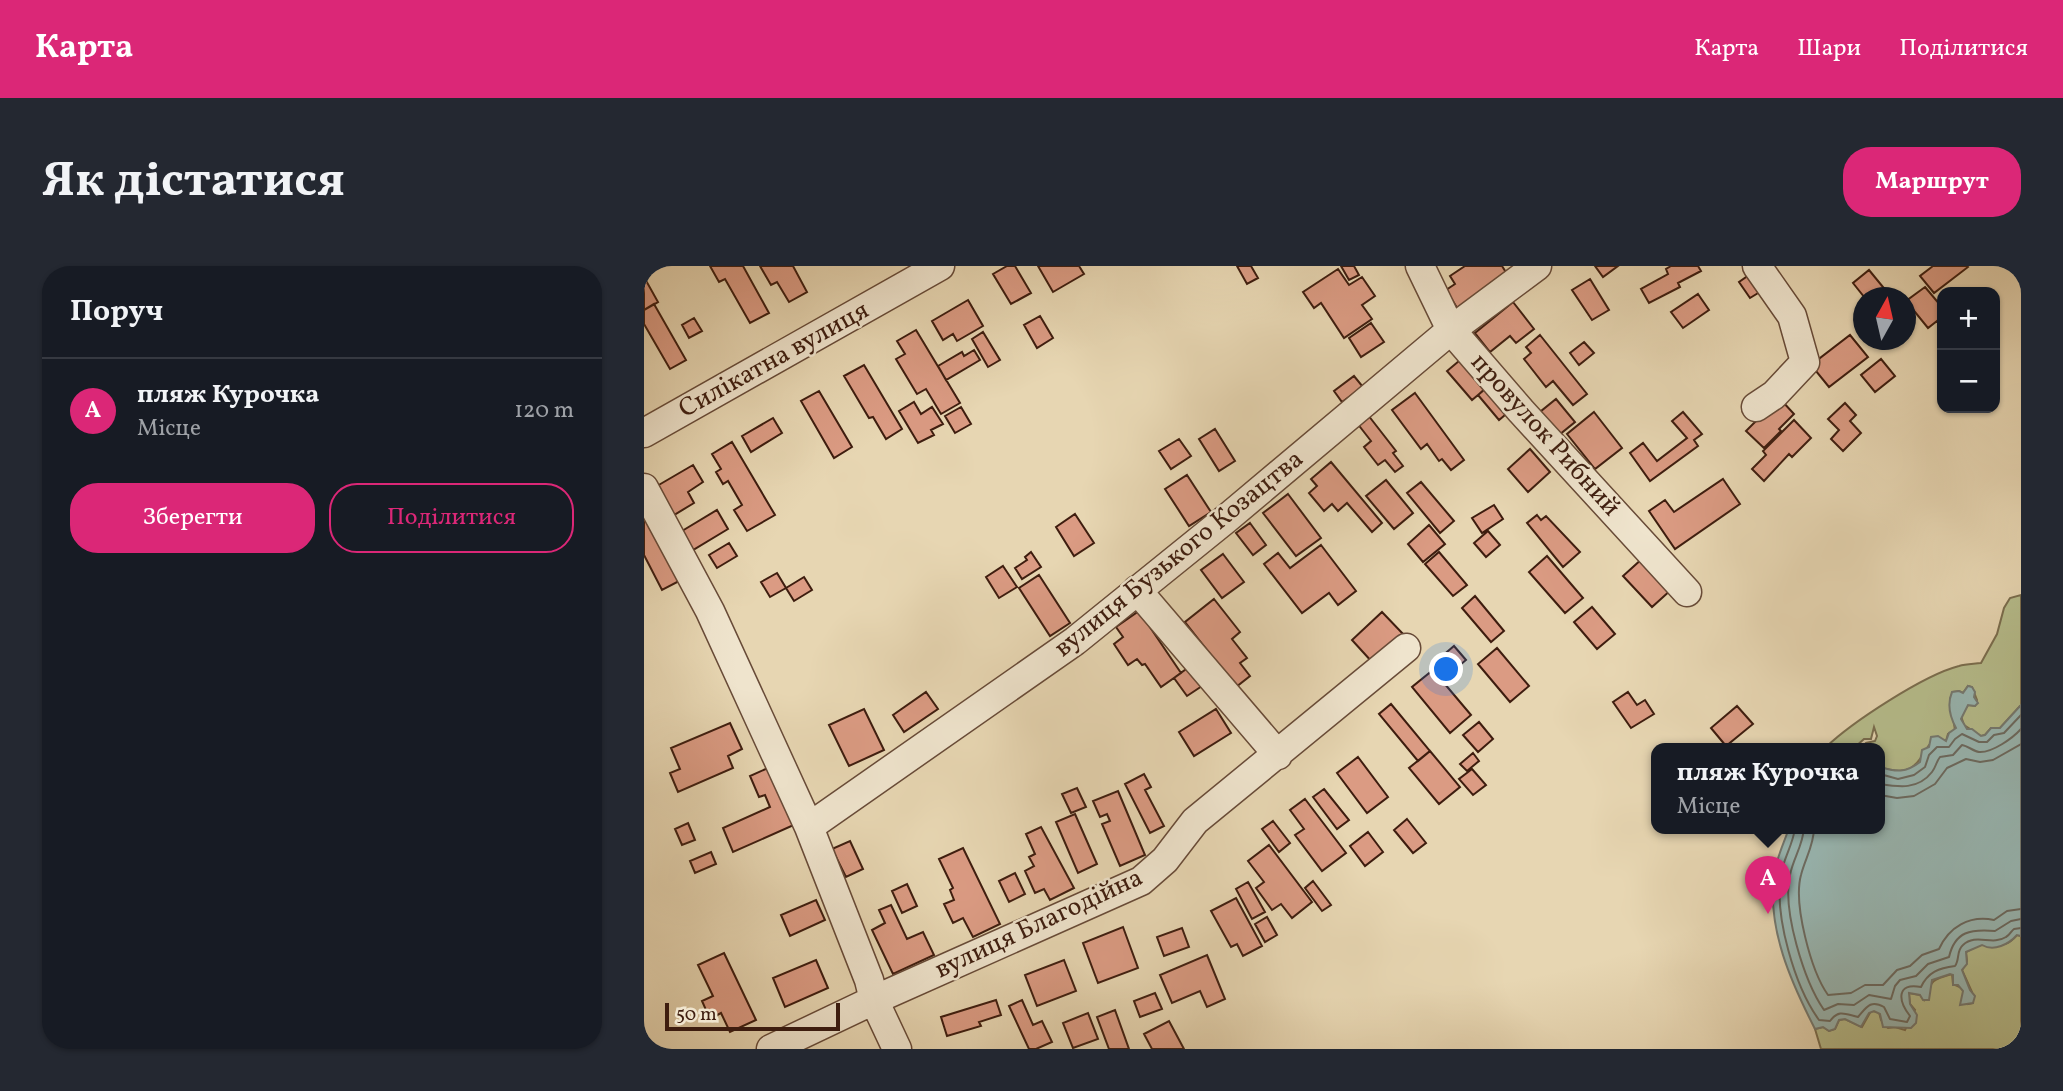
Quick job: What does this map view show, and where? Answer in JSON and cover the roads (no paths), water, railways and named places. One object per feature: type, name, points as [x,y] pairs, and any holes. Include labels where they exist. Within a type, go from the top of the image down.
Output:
[{"type":"street","name":"Силікатна вулиця","points":[[644,433],[940,266]]},
{"type":"street","name":"провулок Рибний","points":[[1420,266],[1451,330],[1530,421],[1687,592]]},
{"type":"street","name":"вулиця Бузького Козацтва","points":[[808,827],[1074,641],[1226,519],[1451,330],[1537,266]]},
{"type":"street","points":[[1756,407],[1774,395],[1805,362],[1792,316],[1757,266]]},
{"type":"street","points":[[644,488],[710,611],[808,827],[869,979],[874,1000],[897,1049]]},
{"type":"street","points":[[1137,590],[1278,755]]},
{"type":"street","name":"вулиця Благодійна","points":[[771,1049],[1141,881],[1165,860],[1195,821],[1406,648]]},
{"type":"water","points":[[1968,686],[1972,687],[1978,703],[1975,706],[1968,705],[1961,719],[1967,729],[1972,729],[1981,736],[1991,728],[2000,728],[2021,705],[2021,936],[2017,935],[2001,946],[1991,948],[1982,945],[1966,952],[1967,964],[1962,970],[1975,996],[1973,1003],[1960,1005],[1963,991],[1958,985],[1953,985],[1953,975],[1950,974],[1932,980],[1929,1000],[1909,993],[1910,1004],[1917,1015],[1916,1023],[1911,1028],[1883,1027],[1880,1014],[1874,1011],[1869,1013],[1861,1027],[1845,1019],[1839,1020],[1835,1029],[1829,1031],[1823,1027],[1815,1029],[1797,993],[1783,955],[1774,915],[1775,869],[1787,834],[1885,834],[1885,768],[1896,771],[1910,768],[1920,762],[1922,750],[1929,747],[1931,737],[1938,736],[1946,741],[1949,733],[1956,728],[1950,710],[1952,692],[1963,693]]},
{"type":"place","name":"пляж Курочка","points":[[1768,914]]}]
